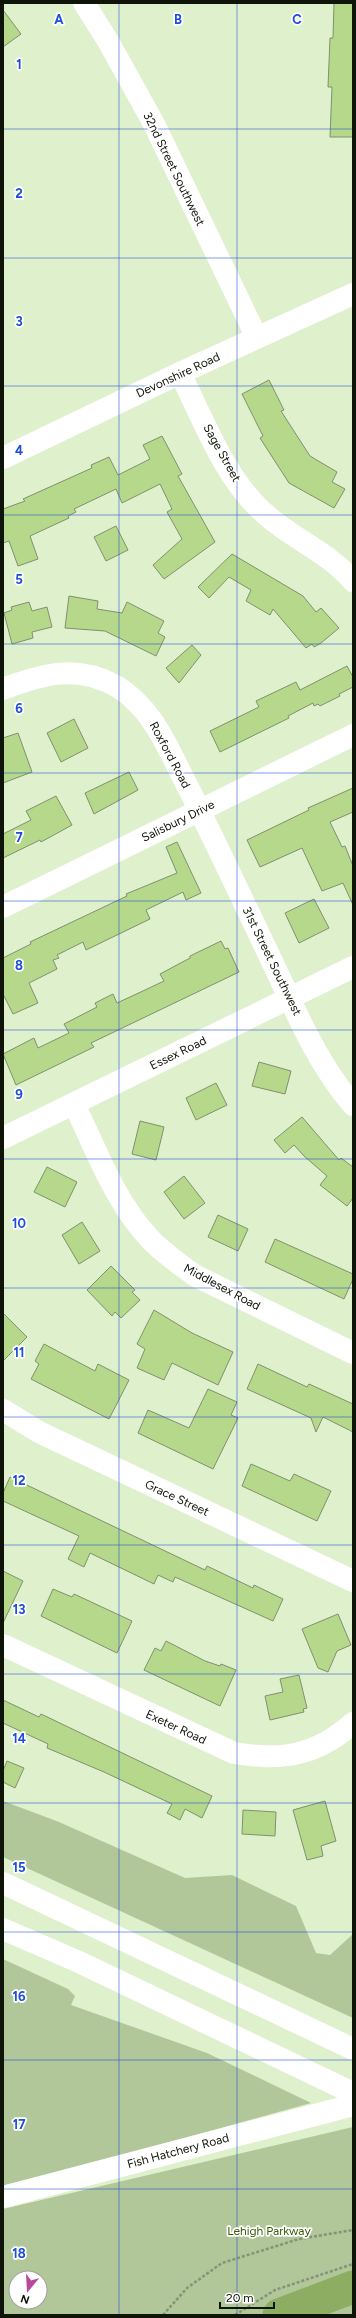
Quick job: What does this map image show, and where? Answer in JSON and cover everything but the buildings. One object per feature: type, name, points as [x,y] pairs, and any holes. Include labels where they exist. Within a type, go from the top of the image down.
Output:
[{"type":"main road","name":"32nd Street Southwest","points":[[84,3],[108,41],[154,124],[257,338]]},
{"type":"main road","name":"Devonshire Road","points":[[3,458],[180,373],[353,294]]},
{"type":"main road","name":"Sage Street","points":[[180,373],[231,475],[246,495],[263,513],[283,529],[318,549],[353,581]]},
{"type":"main road","name":"Roxford Road","points":[[3,689],[35,676],[56,673],[96,677],[116,686],[131,696],[144,709],[157,728],[200,811]]},
{"type":"main road","name":"Salisbury Drive","points":[[3,907],[353,735]]},
{"type":"main road","name":"31st Street Southwest","points":[[200,811],[289,998],[326,1068],[353,1105]]},
{"type":"main road","name":"Essex Road","points":[[3,1138],[353,967]]},
{"type":"main road","name":"Middlesex Road","points":[[74,1104],[116,1190],[130,1215],[149,1238],[170,1258],[194,1275],[353,1353]]},
{"type":"main road","name":"Grace Street","points":[[3,1410],[39,1432],[353,1581]]},
{"type":"main road","name":"Exeter Road","points":[[3,1646],[234,1753],[259,1757],[280,1757],[302,1753],[322,1746],[340,1735],[353,1723]]},
{"type":"main road","points":[[3,1883],[353,2049]]},
{"type":"main road","points":[[3,1929],[79,1962],[353,2093]]},
{"type":"main road","name":"Fish Hatchery Road","points":[[3,2197],[353,2105]]},
{"type":"path","points":[[163,2315],[187,2288],[222,2263],[299,2239],[353,2230]]},
{"type":"path","points":[[235,2315],[275,2290],[353,2264]]},
{"type":"green space","points":[[3,1801],[59,1822],[185,1878],[232,1875],[296,1906],[316,1953],[330,1955],[353,1934],[353,2018],[3,1857]]},
{"type":"green space","points":[[3,1959],[68,1989],[75,1996],[71,2005],[207,2053],[311,2103],[101,2161],[3,2186]]},
{"type":"green space","name":"Lehigh Parkway","points":[[353,2127],[353,2315],[3,2315],[3,2209]]},
{"type":"waterway","points":[[279,2315],[353,2287]]}]
